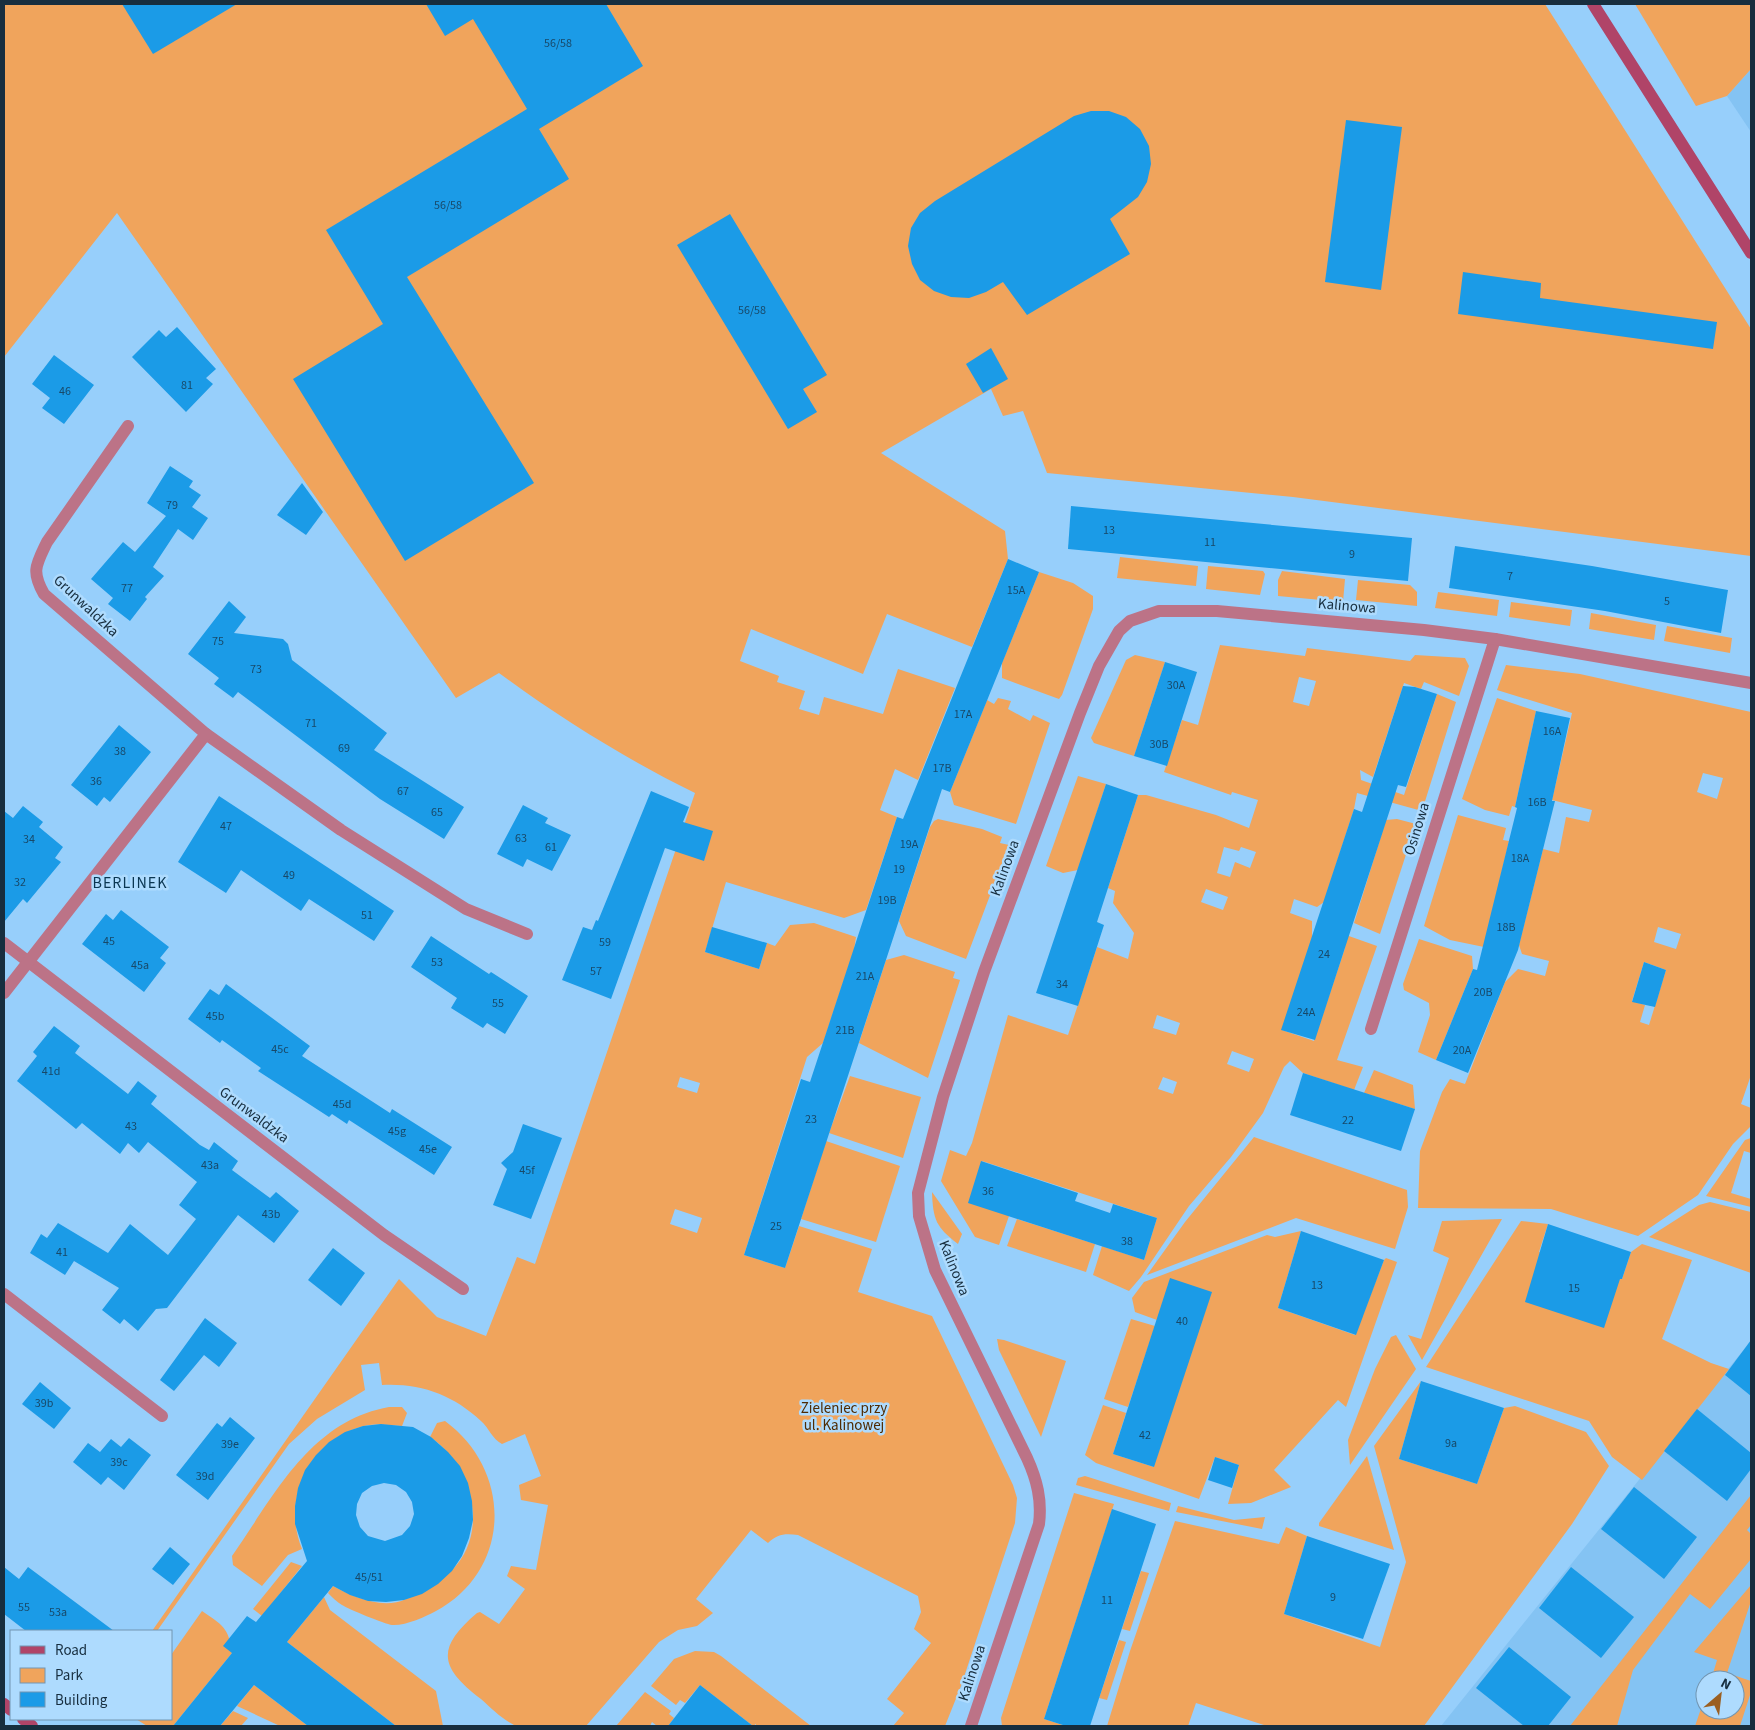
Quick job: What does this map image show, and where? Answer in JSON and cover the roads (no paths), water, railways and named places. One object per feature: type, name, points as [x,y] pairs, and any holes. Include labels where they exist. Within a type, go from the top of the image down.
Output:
[{"type":"street","points":[[1593,4],[1751,252]]},
{"type":"street","name":"Grunwaldzka","points":[[128,426],[47,542],[38,561],[36,579],[44,594],[206,734],[341,830],[466,909],[527,934]]},
{"type":"street","name":"Kalinowa","points":[[971,1726],[1039,1524],[1041,1507],[1038,1490],[1027,1458],[935,1270],[919,1216],[918,1193],[942,1097],[984,972],[1099,666],[1119,631],[1130,621],[1159,611],[1184,609],[1424,630],[1495,639],[1751,683]]},
{"type":"street","name":"Osinowa","points":[[1371,1029],[1495,639]]},
{"type":"street","points":[[4,993],[206,734]]},
{"type":"street","name":"Grunwaldzka","points":[[4,943],[384,1235],[463,1289]]},
{"type":"street","points":[[4,1294],[162,1416]]},
{"type":"district","name":"BERLINEK","points":[[130,883]]},
{"type":"park label","name":"Zieleniec przy ul. Kalinowej","points":[[844,1416]]}]
